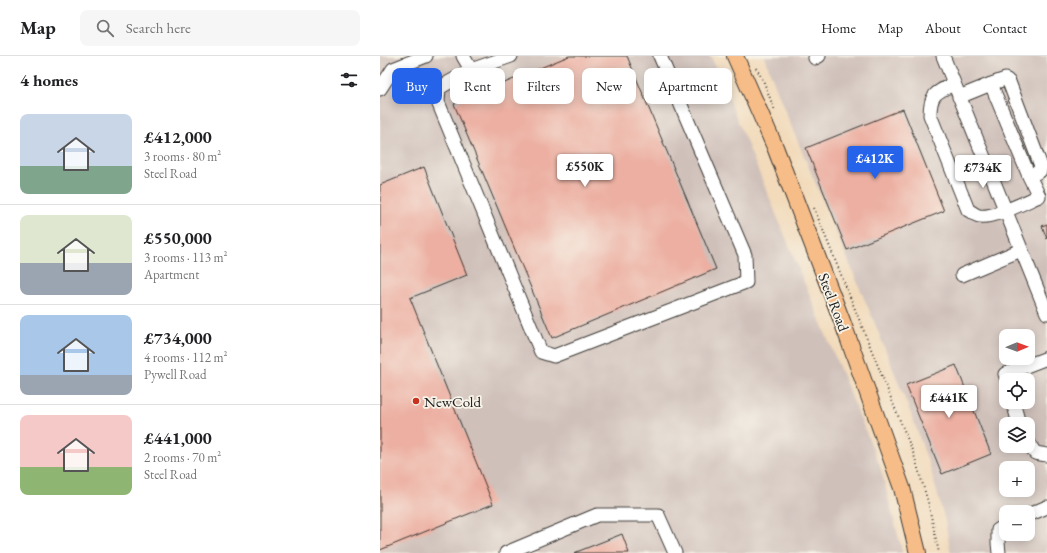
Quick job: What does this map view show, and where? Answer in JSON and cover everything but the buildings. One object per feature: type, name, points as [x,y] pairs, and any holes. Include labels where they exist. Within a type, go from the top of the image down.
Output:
[{"type":"main road","name":"Steel Road","points":[[735,56],[776,147],[844,329],[902,488],[918,553]]},
{"type":"street","points":[[380,89],[393,69],[425,56]]},
{"type":"street","points":[[463,56],[471,68]]},
{"type":"street","points":[[478,68],[511,56]]},
{"type":"street","points":[[450,82],[440,88],[438,102],[541,352],[554,356],[746,282],[745,255],[660,56]]},
{"type":"street","points":[[943,56],[1047,313]]},
{"type":"street","points":[[959,97],[1005,79],[1009,82],[1041,166],[1040,171],[1029,176]]},
{"type":"street","points":[[954,84],[936,93],[930,106],[930,116],[968,210],[980,216],[988,216],[1043,195],[1029,176],[991,84]]},
{"type":"street","points":[[962,275],[1021,250]]},
{"type":"street","points":[[1008,373],[1047,358]]},
{"type":"street","points":[[1035,453],[1047,454]]},
{"type":"street","points":[[1035,512],[1047,507]]},
{"type":"street","points":[[506,553],[597,515],[658,515],[675,553]]},
{"type":"street","points":[[999,529],[998,543],[1000,553]]},
{"type":"path","points":[[753,62],[763,80],[778,117]]},
{"type":"path","points":[[813,206],[914,455],[928,502],[939,553]]},
{"type":"shaded area","points":[[380,56],[711,56],[716,68],[644,68],[644,104],[731,104],[880,466],[902,553],[380,553]]},
{"type":"shaded area","points":[[764,56],[1047,56],[1047,553],[951,553],[945,521],[930,467],[911,414],[875,324],[785,111]]},
{"type":"place","name":"NewCold","points":[[416,401]]}]
